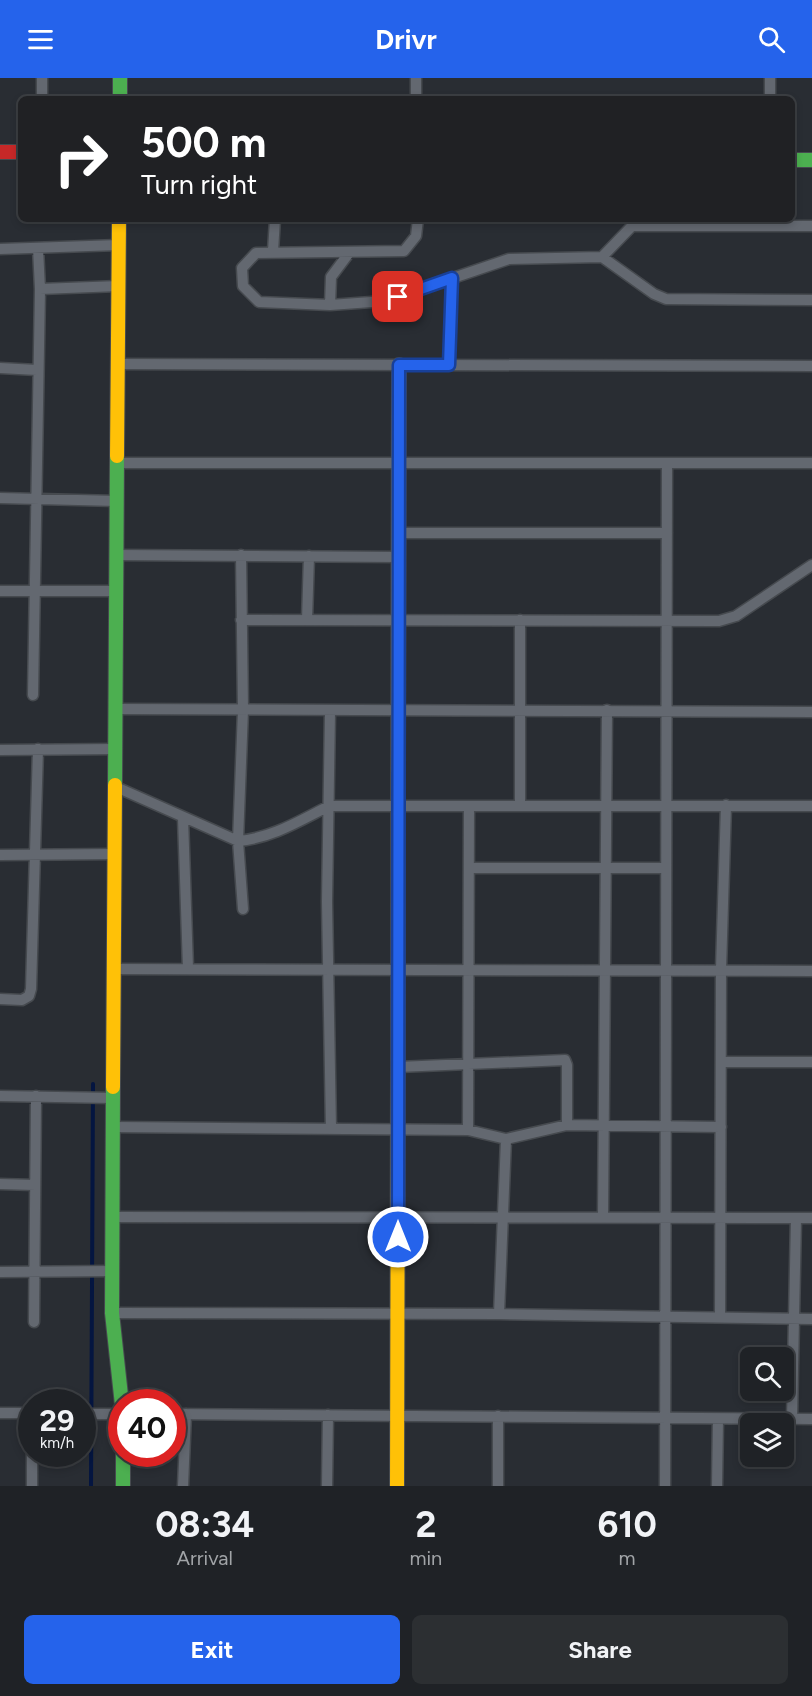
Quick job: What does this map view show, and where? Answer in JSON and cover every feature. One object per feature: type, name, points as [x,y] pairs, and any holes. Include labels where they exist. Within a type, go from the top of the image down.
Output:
[{"type":"street","points":[[42,78],[42,96]]},
{"type":"street","points":[[120,78],[120,96]]},
{"type":"street","points":[[416,78],[416,96]]},
{"type":"street","points":[[770,78],[770,96]]},
{"type":"street","points":[[0,152],[18,152]]},
{"type":"street","points":[[795,160],[812,160]]},
{"type":"street","points":[[119,222],[112,1313],[120,1389]]},
{"type":"street","points":[[273,251],[275,222]]},
{"type":"street","points":[[418,222],[416,236],[404,250],[349,253],[273,251],[256,253],[242,268],[243,286],[251,297],[268,304],[330,305],[385,301],[509,259],[602,257],[654,294],[666,299],[812,300]]},
{"type":"street","points":[[602,257],[633,222],[812,226]]},
{"type":"street","points":[[0,249],[119,245]]},
{"type":"street","points":[[33,695],[38,248]]},
{"type":"street","points":[[330,305],[331,277],[349,253]]},
{"type":"street","points":[[449,365],[452,278]]},
{"type":"street","points":[[39,289],[118,286]]},
{"type":"street","points":[[118,364],[812,366]]},
{"type":"street","points":[[397,1486],[399,365]]},
{"type":"street","points":[[0,368],[37,370]]},
{"type":"street","points":[[118,463],[812,463]]},
{"type":"street","points":[[665,1486],[667,463]]},
{"type":"street","points":[[0,498],[117,501]]},
{"type":"street","points":[[399,533],[667,533]]},
{"type":"street","points":[[117,555],[399,557]]},
{"type":"street","points":[[241,555],[243,710],[238,841],[243,909]]},
{"type":"street","points":[[307,620],[309,556]]},
{"type":"street","points":[[241,620],[666,619],[719,621],[736,616],[812,565]]},
{"type":"street","points":[[0,591],[117,591]]},
{"type":"street","points":[[520,620],[520,805]]},
{"type":"street","points":[[116,709],[330,712],[399,710],[812,712]]},
{"type":"street","points":[[603,1217],[607,710]]},
{"type":"street","points":[[330,712],[328,969],[331,1129]]},
{"type":"street","points":[[0,750],[116,749]]},
{"type":"street","points":[[0,999],[22,1000],[28,996],[31,989],[33,856],[38,750]]},
{"type":"street","points":[[116,787],[238,841],[256,840],[276,833],[328,806],[812,806]]},
{"type":"street","points":[[720,1318],[721,969],[726,805]]},
{"type":"street","points":[[468,1130],[469,806]]},
{"type":"street","points":[[183,818],[188,969]]},
{"type":"street","points":[[0,855],[115,854]]},
{"type":"street","points":[[469,868],[666,868]]},
{"type":"street","points":[[114,969],[812,971]]},
{"type":"street","points":[[398,1067],[565,1060],[567,1065],[567,1125]]},
{"type":"street","points":[[722,1062],[812,1062]]},
{"type":"street","points":[[0,1096],[113,1098]]},
{"type":"street","points":[[34,1322],[36,1096]]},
{"type":"street","points":[[113,1127],[468,1130],[506,1139],[567,1125],[721,1127]]},
{"type":"street","points":[[499,1314],[506,1139]]},
{"type":"street","points":[[0,1184],[35,1185]]},
{"type":"street","points":[[112,1217],[812,1218]]},
{"type":"street","points":[[792,1413],[796,1218]]},
{"type":"street","points":[[0,1272],[112,1271]]},
{"type":"street","points":[[112,1313],[499,1314],[812,1319]]},
{"type":"street","points":[[0,1413],[18,1413]]},
{"type":"street","points":[[186,1414],[740,1419]]},
{"type":"street","points":[[327,1486],[328,1415]]},
{"type":"street","points":[[498,1416],[498,1486]]},
{"type":"street","points":[[717,1486],[718,1419]]},
{"type":"street","points":[[794,1419],[812,1419]]},
{"type":"street","points":[[32,1467],[32,1486]]},
{"type":"street","points":[[123,1467],[123,1486]]},
{"type":"street","points":[[183,1486],[184,1467]]},
{"type":"waterway","points":[[91,1486],[93,1084]]},
{"type":"traffic: fast","points":[[120,78],[120,96]]},
{"type":"traffic: fast","points":[[795,160],[812,160]]},
{"type":"traffic: fast","points":[[115,785],[117,456]]},
{"type":"traffic: fast","points":[[398,769],[398,1066]]},
{"type":"traffic: fast","points":[[113,1087],[112,1313],[120,1389]]},
{"type":"traffic: fast","points":[[123,1467],[123,1486]]},
{"type":"traffic: slow","points":[[117,456],[119,222]]},
{"type":"traffic: slow","points":[[398,769],[399,365]]},
{"type":"traffic: slow","points":[[113,1087],[115,785]]},
{"type":"traffic: slow","points":[[397,1486],[398,1066]]},
{"type":"traffic: jam","points":[[0,152],[18,152]]},
{"type":"route","points":[[398,297],[452,278],[449,365],[399,365],[398,1237]]}]
